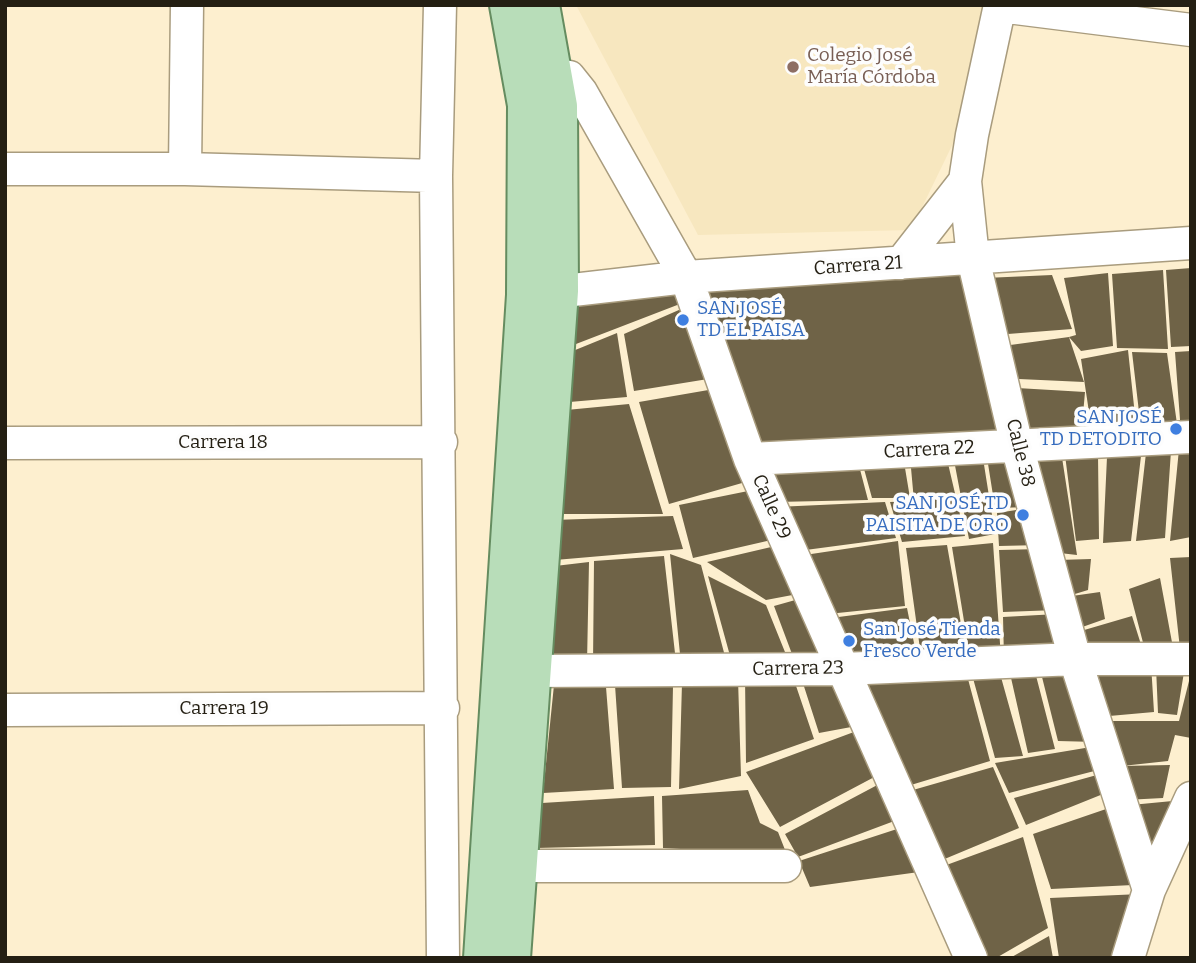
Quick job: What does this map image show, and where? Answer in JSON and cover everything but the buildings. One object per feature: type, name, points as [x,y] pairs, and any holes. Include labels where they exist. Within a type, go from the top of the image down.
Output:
[{"type":"main road","points":[[509,5],[538,73]]},
{"type":"main road","points":[[511,958],[531,671],[543,293],[527,119],[538,73],[540,5]]},
{"type":"main road","points":[[483,958],[543,293]]},
{"type":"street","points":[[185,169],[187,5]]},
{"type":"street","points":[[439,5],[436,176],[441,442],[443,958]]},
{"type":"street","points":[[1000,6],[1191,30]]},
{"type":"street","name":"Calle 38","points":[[1000,6],[972,135],[965,181],[973,258],[1017,446],[1075,659],[1149,890]]},
{"type":"street","name":"Calle 29","points":[[538,73],[569,77],[582,92],[686,277],[750,459],[971,958]]},
{"type":"street","points":[[5,169],[185,169],[436,176]]},
{"type":"street","points":[[901,263],[965,181]]},
{"type":"street","name":"Carrera 21","points":[[543,293],[686,277],[1191,243]]},
{"type":"street","name":"Carrera 22","points":[[750,459],[1191,437]]},
{"type":"street","name":"Carrera 18","points":[[5,443],[441,442]]},
{"type":"street","name":"Carrera 23","points":[[531,671],[843,669],[1075,659],[1191,659]]},
{"type":"street","name":"Carrera 19","points":[[5,710],[443,708]]},
{"type":"street","points":[[1128,958],[1149,890],[1191,798]]},
{"type":"street","points":[[517,866],[785,866]]},
{"type":"shaded area","name":"Colegio José María Córdoba","points":[[576,5],[995,5],[961,127],[911,230],[698,235]]},
{"type":"place","name":"Colegio José María Córdoba","points":[[793,67]]},
{"type":"place","name":"SAN JOSÉ TD EL PAISA","points":[[683,320]]},
{"type":"place","name":"SAN JOSÉ TD DETODITO","points":[[1176,429]]},
{"type":"place","name":"SAN JOSÉ TD PAISITA DE ORO","points":[[1023,515]]},
{"type":"place","name":"San José Tienda Fresco Verde","points":[[849,641]]}]
